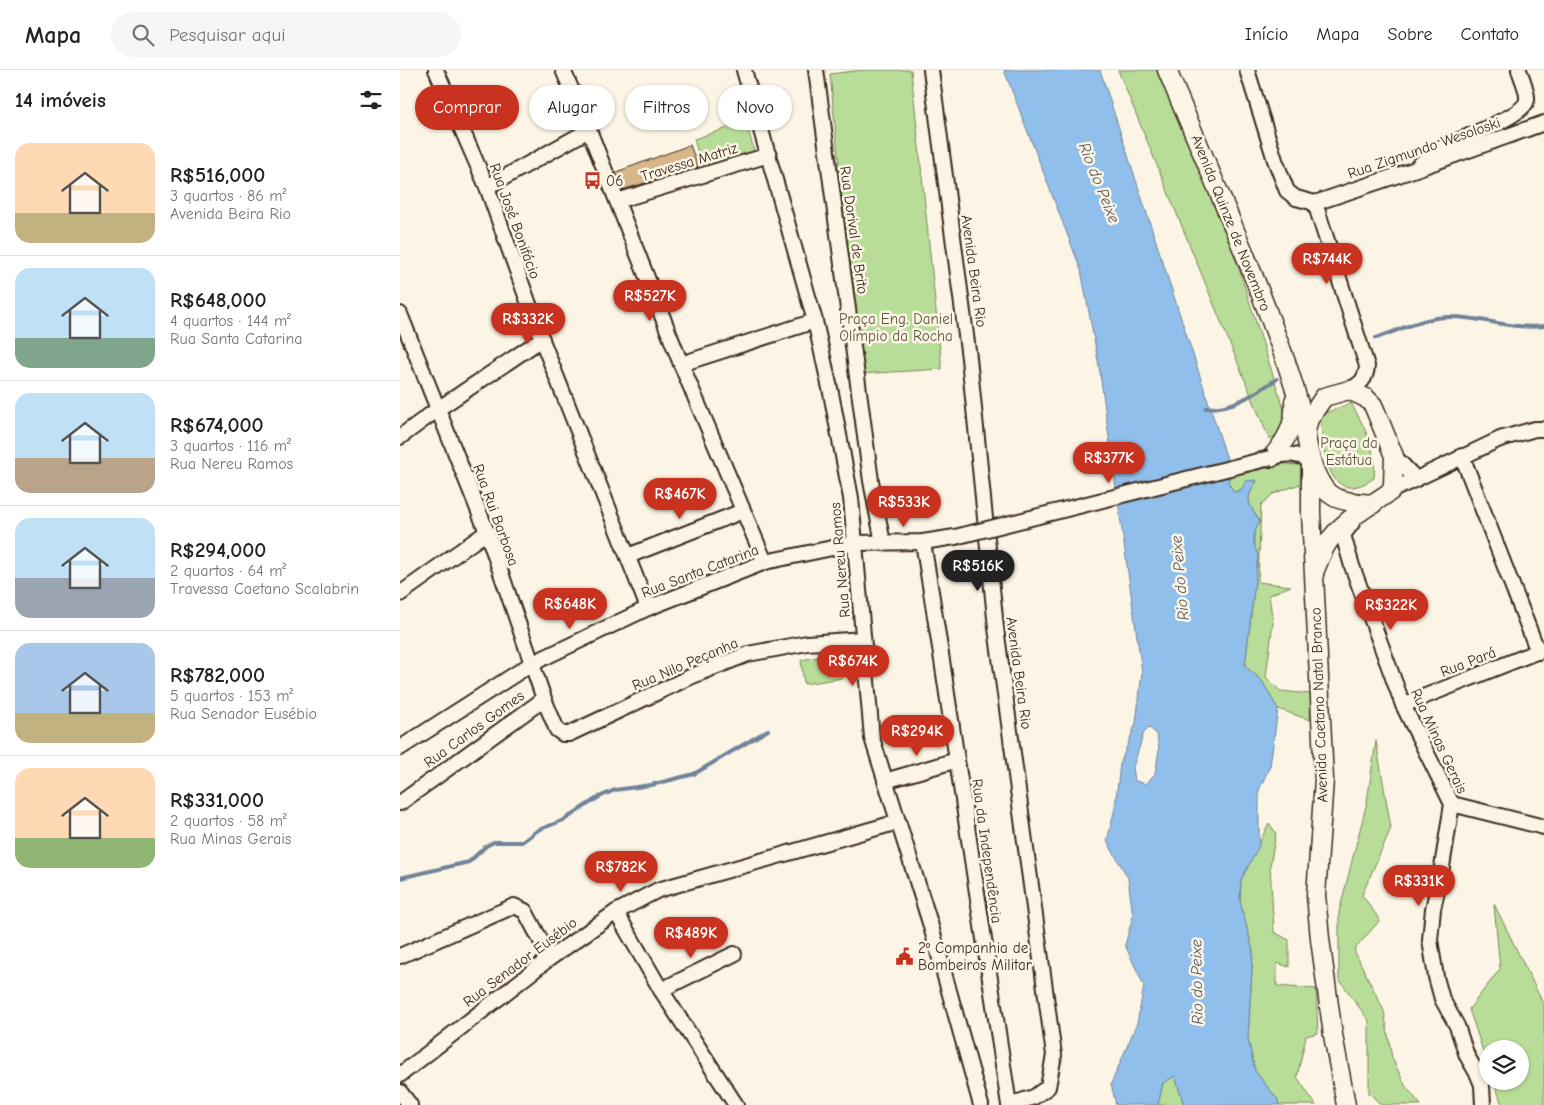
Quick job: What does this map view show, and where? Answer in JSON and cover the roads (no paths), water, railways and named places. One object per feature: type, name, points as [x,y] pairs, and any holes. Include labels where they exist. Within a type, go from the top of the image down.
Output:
[{"type":"main road","name":"Avenida Quinze de Novembro","points":[[1167,70],[1228,214],[1292,378],[1306,431]]},
{"type":"main road","points":[[1292,378],[1308,390],[1324,397]]},
{"type":"main road","points":[[1274,457],[1287,438],[1294,417],[1292,378]]},
{"type":"main road","points":[[1348,390],[1366,398],[1373,405],[1394,456],[1394,484],[1391,491],[1372,504],[1346,501],[1334,497],[1325,489],[1311,463],[1306,431],[1312,414],[1324,397],[1348,390]]},
{"type":"main road","name":"Avenida Caetano Natal Branco","points":[[1311,463],[1311,513],[1324,780],[1316,895],[1325,978],[1346,1105]]},
{"type":"main road","name":"Avenida Caetano Natal Branco","points":[[1314,572],[1327,544],[1342,526],[1372,504]]},
{"type":"street","name":"Rua José Bonifácio","points":[[436,70],[487,187],[542,339],[648,608]]},
{"type":"street","points":[[563,70],[570,85]]},
{"type":"street","name":"Rua Nereu Ramos","points":[[744,70],[815,321],[831,392],[849,489],[856,544],[862,639],[872,738],[916,880],[981,1105]]},
{"type":"street","name":"Rua Dorival de Brito","points":[[816,70],[871,481],[883,543]]},
{"type":"street","name":"Avenida Beira Rio","points":[[931,70],[969,358],[996,628],[1054,1055],[1048,1087],[1034,1097],[1009,1105]]},
{"type":"street","points":[[1247,70],[1275,160],[1287,190],[1296,198],[1315,203],[1367,366],[1364,380],[1348,390]]},
{"type":"street","points":[[1413,170],[1434,152],[1494,125],[1523,109],[1527,101],[1519,70]]},
{"type":"street","name":"Rua Zigmundo Wesoloski","points":[[1315,203],[1544,123]]},
{"type":"street","points":[[487,187],[589,130],[681,364],[765,562]]},
{"type":"street","name":"Travessa Matriz","points":[[617,201],[769,155]]},
{"type":"street","name":"Rua Rui Barbosa","points":[[400,314],[486,532],[531,664],[557,730]]},
{"type":"street","points":[[681,364],[815,321]]},
{"type":"street","points":[[400,437],[542,339]]},
{"type":"street","points":[[1391,491],[1500,439],[1536,429],[1544,429]]},
{"type":"street","points":[[1274,457],[1306,431]]},
{"type":"street","points":[[1274,457],[1292,454],[1311,463]]},
{"type":"street","points":[[1394,456],[1416,479]]},
{"type":"street","points":[[1462,456],[1541,651]]},
{"type":"street","name":"Rua Santa Catarina","points":[[400,748],[531,664],[648,608],[765,562],[856,544],[922,542],[955,537],[1274,457]]},
{"type":"street","points":[[628,556],[743,511]]},
{"type":"street","name":"Rua Minas Gerais","points":[[1358,514],[1343,535],[1345,546],[1403,705],[1452,804],[1433,909],[1430,940],[1442,999],[1457,1026],[1468,1056],[1482,1085],[1483,1105]]},
{"type":"street","points":[[400,594],[486,532]]},
{"type":"street","name":"Rua da Independência","points":[[922,542],[1009,1105]]},
{"type":"street","name":"Rua Nilo Peçanha","points":[[557,730],[563,734],[569,734],[692,676],[748,654],[808,643],[862,639]]},
{"type":"street","name":"Rua Pará","points":[[1403,705],[1541,651]]},
{"type":"street","name":"Rua Carlos Gomes","points":[[400,803],[544,699]]},
{"type":"street","points":[[885,782],[957,760]]},
{"type":"street","points":[[1452,804],[1544,826]]},
{"type":"street","name":"Rua Senador Eusébio","points":[[400,1075],[550,958],[616,912],[658,890],[898,822]]},
{"type":"street","points":[[400,956],[514,906],[525,911],[550,958]]},
{"type":"street","points":[[616,912],[661,990],[736,1105]]},
{"type":"street","points":[[661,990],[734,954]]},
{"type":"street","points":[[974,1105],[976,1084]]},
{"type":"street","points":[[400,1092],[410,1105]]},
{"type":"water","name":"Rio do Peixe","points":[[1004,70],[1100,70],[1231,471],[1228,482],[1234,492],[1241,490],[1246,481],[1257,480],[1249,497],[1250,505],[1260,522],[1254,535],[1258,556],[1245,666],[1262,681],[1278,709],[1270,766],[1259,790],[1259,846],[1241,880],[1240,902],[1253,951],[1248,1039],[1255,1071],[1278,1100],[1279,1105],[1184,1105],[1175,1076],[1163,1083],[1158,1105],[1116,1105],[1111,1084],[1137,1023],[1144,986],[1125,945],[1133,916],[1128,878],[1107,841],[1115,808],[1120,764],[1136,723],[1142,672],[1099,366],[1081,270]],"holes":[[[1149,727],[1157,735],[1159,750],[1155,774],[1146,784],[1135,781],[1133,767],[1144,732]]]},
{"type":"waterway","points":[[1376,338],[1413,324],[1442,317],[1520,326],[1544,326]]},
{"type":"waterway","points":[[1206,408],[1216,408],[1235,403],[1277,379]]},
{"type":"waterway","points":[[400,878],[469,862],[486,846],[494,842],[522,842],[538,830],[564,820],[599,797],[615,790],[651,785],[694,774],[768,730]]},
{"type":"place","name":"06","points":[[592,181]]},
{"type":"place","name":"2º Companhia de Bombeiros Militar","points":[[904,957]]},
{"type":"park label","name":"Praça Eng. Daniel Olímpio da Rocha","points":[[896,328]]},
{"type":"park label","name":"Praça da Estátua","points":[[1349,452]]}]
